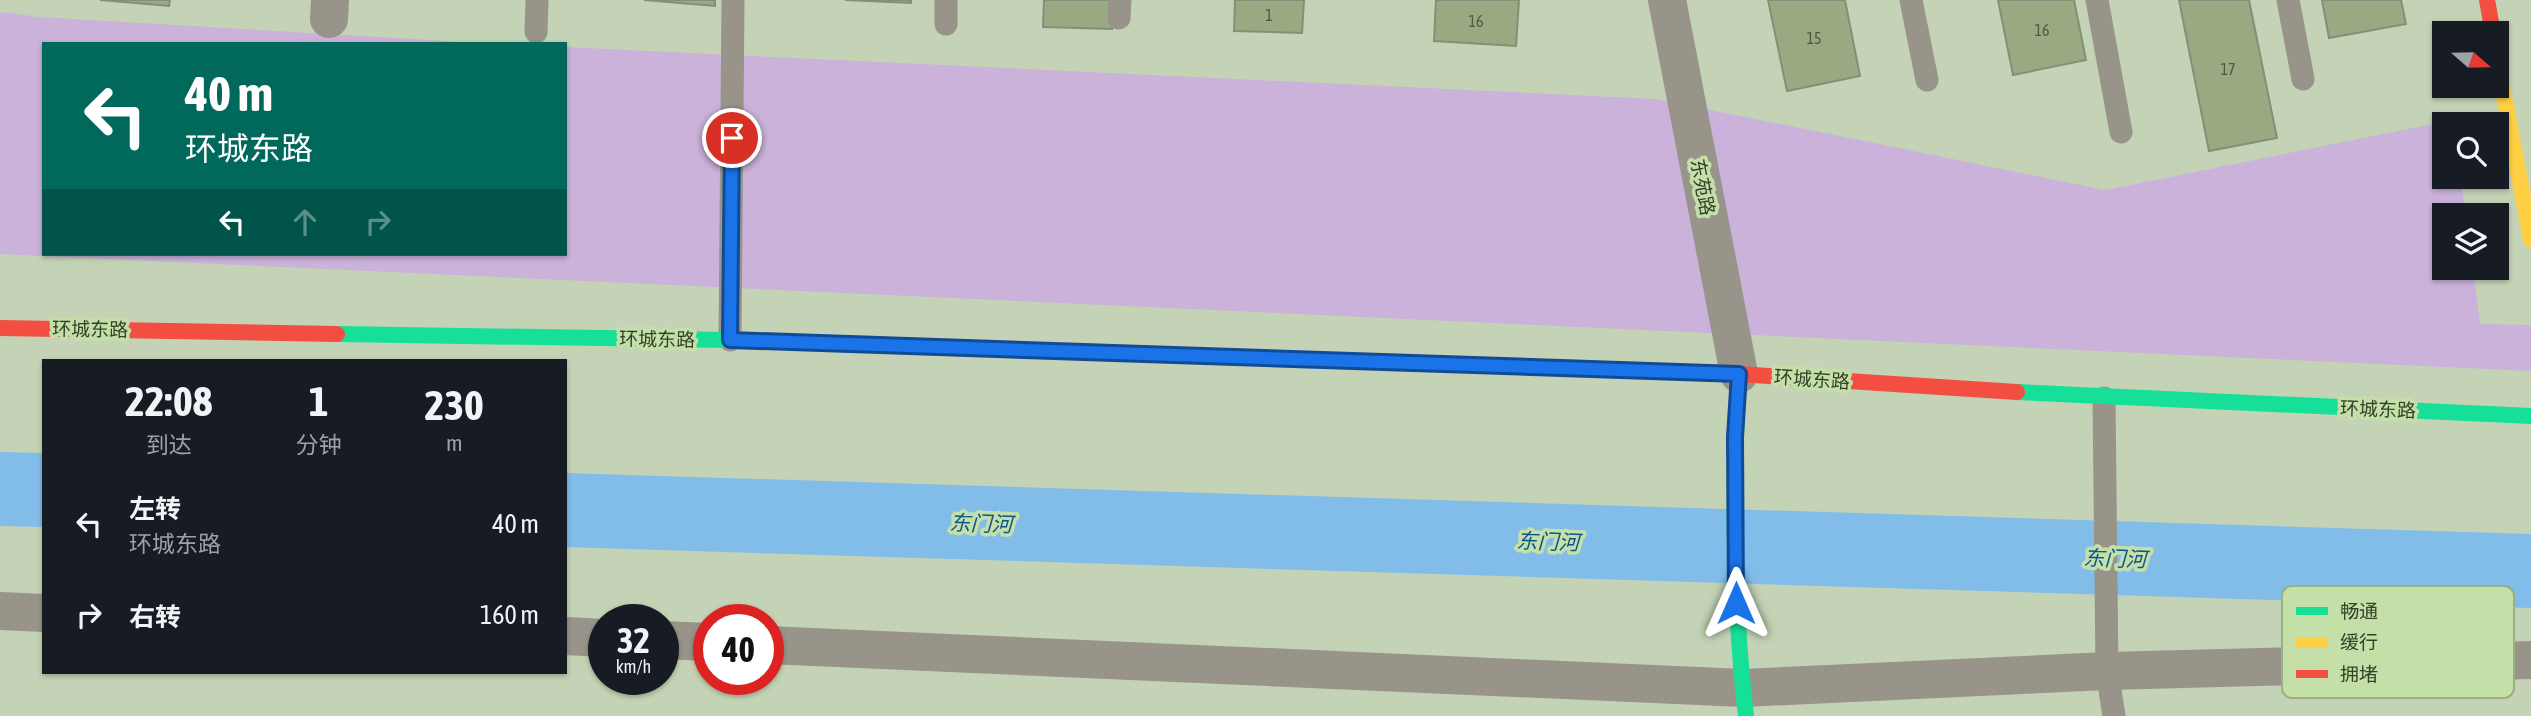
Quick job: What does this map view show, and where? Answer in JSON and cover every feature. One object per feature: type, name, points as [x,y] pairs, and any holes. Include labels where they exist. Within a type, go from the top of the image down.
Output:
[{"type":"main road","points":[[2487,0],[2491,21]]},
{"type":"main road","points":[[2504,98],[2531,240]]},
{"type":"main road","name":"环城东路","points":[[0,328],[730,340],[1739,374],[2104,398],[2531,416]]},
{"type":"main road","points":[[1739,374],[1735,437],[1736,630],[1744,702]]},
{"type":"street","name":"东苑路","points":[[1667,0],[1739,374]]},
{"type":"street","points":[[0,611],[42,613]]},
{"type":"street","points":[[567,636],[588,637]]},
{"type":"street","points":[[784,646],[1744,702],[2107,671],[2282,666]]},
{"type":"lane","points":[[536,33],[537,0]]},
{"type":"lane","points":[[730,340],[733,0]]},
{"type":"lane","points":[[946,24],[947,0]]},
{"type":"lane","points":[[1911,0],[1927,80]]},
{"type":"lane","points":[[2097,0],[2121,132]]},
{"type":"lane","points":[[2288,0],[2303,79]]},
{"type":"lane","points":[[2104,398],[2107,671],[2115,716]]},
{"type":"shaded area","points":[[0,12],[39,17],[463,42],[42,42],[42,256],[0,254]]},
{"type":"shaded area","points":[[567,47],[1657,99],[2105,190],[2432,124],[2432,189],[2462,189],[2464,203],[2432,203],[2432,280],[2474,280],[2480,324],[2531,325],[2531,371],[43,256],[567,256]]},
{"type":"building","points":[[100,0],[170,0],[169,6]]},
{"type":"building","points":[[644,0],[715,0],[715,6]]},
{"type":"building","points":[[845,0],[911,0],[911,3]]},
{"type":"building","points":[[1044,0],[1113,0],[1112,29],[1043,27]]},
{"type":"building","points":[[1235,0],[1304,0],[1302,33],[1234,31]]},
{"type":"building","points":[[1436,0],[1519,0],[1516,46],[1434,41]]},
{"type":"building","points":[[1768,0],[1845,0],[1860,76],[1787,91]]},
{"type":"building","points":[[1998,0],[2074,0],[2086,60],[2013,75]]},
{"type":"building","points":[[2179,0],[2249,0],[2277,138],[2209,151]]},
{"type":"building","points":[[2322,0],[2401,0],[2406,24],[2329,38]]},
{"type":"waterway","name":"东门河","points":[[0,489],[42,490]]},
{"type":"waterway","name":"东门河","points":[[567,510],[2531,571]]},
{"type":"traffic: fast","points":[[337,334],[730,340],[1042,351]]},
{"type":"traffic: fast","points":[[1739,374],[1735,545],[1738,631],[1746,716]]},
{"type":"traffic: fast","points":[[2017,392],[2531,416]]},
{"type":"traffic: slow","points":[[2504,98],[2531,240]]},
{"type":"traffic: slow","points":[[1042,351],[1614,370]]},
{"type":"traffic: jam","points":[[2487,0],[2491,21]]},
{"type":"traffic: jam","points":[[0,328],[337,334]]},
{"type":"traffic: jam","points":[[1614,370],[1739,374],[2017,392]]},
{"type":"route","points":[[732,138],[730,340],[1739,374],[1735,437],[1736,603]]}]
